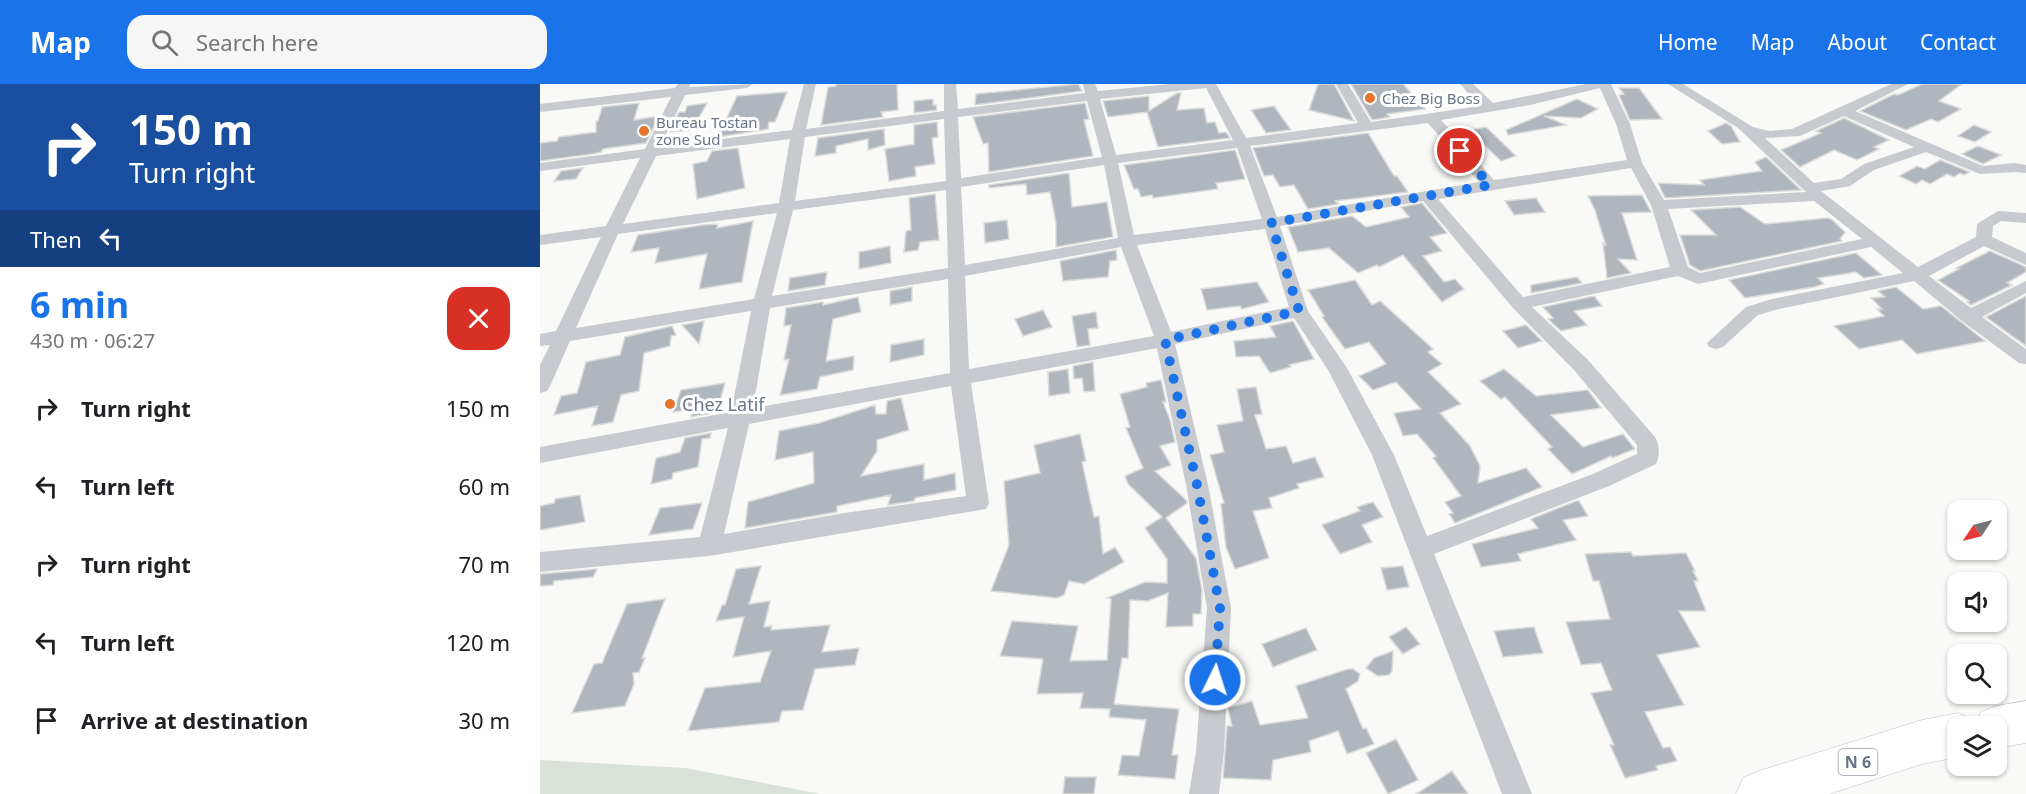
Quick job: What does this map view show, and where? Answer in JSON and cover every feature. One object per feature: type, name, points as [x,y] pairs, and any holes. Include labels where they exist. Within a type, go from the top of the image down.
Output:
[{"type":"main road","points":[[2007,725],[2026,722]]},
{"type":"main road","name":"N 6","points":[[1759,794],[1922,742],[1947,737]]},
{"type":"street","points":[[540,108],[682,88],[747,84]]},
{"type":"street","points":[[709,546],[741,416],[762,302],[786,207],[798,134],[810,84]]},
{"type":"street","points":[[540,562],[709,546],[844,522],[978,503],[960,378],[950,84]]},
{"type":"street","points":[[540,167],[950,113],[1090,90],[1210,84],[1242,143],[1299,311],[1337,368],[1383,455],[1422,548],[1517,794]]},
{"type":"street","points":[[1342,84],[1366,125]]},
{"type":"street","points":[[1466,84],[1490,108]]},
{"type":"street","points":[[540,240],[954,184],[1110,160],[1431,118],[1603,84],[1623,124],[1635,163],[1659,205],[1680,270]]},
{"type":"street","points":[[1674,84],[1743,124],[1814,192],[1968,317],[2026,358]]},
{"type":"street","points":[[1748,130],[1770,135],[1785,135],[1902,84]]},
{"type":"street","points":[[540,386],[561,337],[682,88]]},
{"type":"street","points":[[1090,90],[1110,160],[1127,241],[1165,340],[1197,485],[1220,608],[1210,751],[1204,794]]},
{"type":"street","points":[[1844,111],[1924,148],[1980,170],[1992,171],[2018,166],[2026,168]]},
{"type":"street","points":[[1431,118],[1490,185]]},
{"type":"street","points":[[1659,205],[1814,192],[1845,183],[1869,167],[1924,148]]},
{"type":"street","points":[[540,340],[957,272],[1127,241],[1271,223],[1490,185],[1635,163]]},
{"type":"street","points":[[1422,548],[1601,480],[1648,458],[1648,444],[1581,365],[1519,304],[1427,196]]},
{"type":"street","points":[[1984,238],[1985,224],[1998,216],[2026,218]]},
{"type":"street","points":[[1984,238],[2026,260]]},
{"type":"street","points":[[1716,343],[1752,311],[1917,275],[1984,238]]},
{"type":"street","points":[[1519,304],[1680,270],[1698,279],[1876,241]]},
{"type":"street","points":[[1968,317],[2026,286]]},
{"type":"street","points":[[540,455],[741,416],[1165,340],[1299,311]]},
{"type":"shaded area","points":[[540,760],[685,768],[821,794],[540,794]]},
{"type":"building","points":[[836,84],[897,84],[898,110],[881,112],[883,117],[821,125],[828,87],[836,86]]},
{"type":"building","points":[[1078,84],[1082,91],[975,105],[976,94]]},
{"type":"building","points":[[1318,84],[1334,84],[1354,121],[1309,110]]},
{"type":"building","points":[[1351,84],[1403,84],[1425,109],[1387,114],[1390,117],[1372,120]]},
{"type":"building","points":[[1922,84],[1962,84],[1939,101],[1961,109],[1938,122],[1931,119],[1906,130],[1860,111],[1894,94],[1898,95]]},
{"type":"building","points":[[1619,88],[1639,88],[1662,119],[1630,120],[1619,95],[1624,94]]},
{"type":"building","points":[[787,92],[775,122],[769,122],[768,129],[718,137],[737,96]]},
{"type":"building","points":[[1177,93],[1181,93],[1177,110],[1204,108],[1207,123],[1215,122],[1219,133],[1226,132],[1230,138],[1158,147],[1147,112],[1108,117],[1103,101],[1149,96],[1149,111]]},
{"type":"building","points":[[933,99],[933,105],[936,105],[937,110],[914,113],[914,101]]},
{"type":"building","points":[[1577,99],[1598,109],[1581,118],[1544,116],[1566,125],[1508,135],[1506,130]]},
{"type":"building","points":[[639,103],[634,120],[659,116],[646,143],[603,149],[593,154],[540,161],[540,143],[557,141],[559,137],[596,132],[596,121],[598,121],[602,107]]},
{"type":"building","points":[[707,103],[692,130],[670,132],[679,112],[685,112],[687,106]]},
{"type":"building","points":[[1085,103],[1089,119],[1084,120],[1093,156],[989,172],[988,143],[983,144],[973,117]]},
{"type":"building","points":[[1274,106],[1291,130],[1266,133],[1251,110]]},
{"type":"building","points":[[1844,118],[1889,140],[1874,147],[1879,149],[1857,160],[1834,150],[1800,167],[1781,150],[1821,133],[1816,131]]},
{"type":"building","points":[[937,122],[938,137],[932,138],[935,164],[915,167],[916,176],[889,181],[885,149],[914,144],[914,125]]},
{"type":"building","points":[[1726,123],[1731,126],[1740,142],[1722,144],[1708,131]]},
{"type":"building","points":[[1974,125],[1991,132],[1975,142],[1958,136]]},
{"type":"building","points":[[1486,127],[1516,156],[1501,161],[1469,130]]},
{"type":"building","points":[[884,129],[885,145],[868,150],[868,139],[836,146],[836,153],[815,156],[818,138]]},
{"type":"building","points":[[1368,133],[1394,176],[1397,176],[1408,192],[1335,201],[1339,204],[1308,209],[1294,185],[1280,187],[1273,175],[1264,176],[1253,148]]},
{"type":"building","points":[[1978,146],[2001,155],[1983,164],[1962,154]]},
{"type":"building","points":[[738,148],[745,188],[697,199],[693,164],[707,161],[712,151]]},
{"type":"building","points":[[1235,150],[1245,179],[1216,183],[1218,189],[1153,198],[1152,195],[1141,197],[1138,189],[1134,189],[1124,165]]},
{"type":"building","points":[[1766,157],[1801,190],[1665,198],[1658,183],[1704,185],[1700,180],[1762,171],[1755,162]]},
{"type":"building","points":[[1940,160],[1970,172],[1964,175],[1960,173],[1954,177],[1947,174],[1930,184],[1922,180],[1916,184],[1899,176],[1917,166],[1925,169]]},
{"type":"building","points":[[583,168],[576,179],[554,181],[561,171]]},
{"type":"building","points":[[1069,173],[1072,207],[1107,202],[1113,237],[1056,247],[1056,223],[1050,192],[1027,195],[1026,184],[989,188],[989,185]]},
{"type":"building","points":[[935,194],[939,240],[920,242],[918,250],[904,252],[906,231],[911,230],[909,198]]},
{"type":"building","points":[[1642,195],[1651,212],[1622,213],[1637,260],[1618,259],[1631,273],[1607,278],[1603,243],[1606,246],[1595,210],[1588,196]]},
{"type":"building","points":[[1536,198],[1545,212],[1514,215],[1505,201]]},
{"type":"building","points":[[1422,203],[1447,233],[1430,237],[1442,251],[1423,256],[1444,282],[1455,279],[1464,289],[1442,302],[1403,255],[1379,267],[1377,265],[1358,273],[1329,248],[1298,252],[1288,227],[1352,216],[1366,227],[1409,217],[1401,207]]},
{"type":"building","points":[[1740,207],[1765,224],[1827,218],[1845,232],[1840,239],[1842,241],[1700,271],[1690,265],[1680,235],[1716,235],[1691,210]]},
{"type":"building","points":[[1007,220],[1009,239],[985,243],[984,223]]},
{"type":"building","points":[[753,221],[742,282],[699,289],[707,254],[655,263],[659,248],[631,252],[638,235],[703,225],[718,224],[717,228]]},
{"type":"building","points":[[890,246],[891,263],[859,269],[859,252]]},
{"type":"building","points":[[1116,250],[1117,260],[1110,261],[1108,277],[1063,281],[1060,261]]},
{"type":"building","points":[[1990,251],[2026,267],[2026,272],[2007,283],[2012,285],[1971,305],[1967,302],[1969,301],[1938,280],[1959,269],[1956,268]]},
{"type":"building","points":[[1856,253],[1882,275],[1864,278],[1856,272],[1818,278],[1824,284],[1745,298],[1729,280]]},
{"type":"building","points":[[827,272],[825,285],[788,291],[790,278]]},
{"type":"building","points":[[1577,277],[1582,283],[1531,293],[1531,285]]},
{"type":"building","points":[[1355,280],[1372,305],[1380,301],[1433,349],[1428,352],[1442,364],[1428,372],[1461,404],[1440,413],[1470,446],[1480,466],[1478,483],[1526,468],[1542,487],[1455,523],[1449,514],[1453,513],[1445,502],[1461,496],[1433,458],[1436,456],[1417,434],[1403,436],[1394,413],[1421,409],[1396,382],[1373,390],[1359,376],[1386,364],[1369,342],[1345,349],[1322,317],[1324,316],[1308,290]]},
{"type":"building","points":[[1257,282],[1269,302],[1242,309],[1240,306],[1207,310],[1201,289]]},
{"type":"building","points":[[912,287],[912,301],[890,305],[890,291]]},
{"type":"building","points":[[1896,287],[1923,309],[1941,306],[1985,341],[1917,354],[1902,340],[1859,349],[1834,326],[1884,316],[1877,309],[1882,309],[1871,298],[1885,297],[1878,291]]},
{"type":"building","points":[[1594,296],[1602,306],[1574,311],[1587,325],[1561,331],[1548,319],[1553,318],[1543,307]]},
{"type":"building","points":[[2026,296],[2026,346],[1986,317]]},
{"type":"building","points":[[858,297],[861,312],[833,319],[826,361],[854,356],[853,370],[820,377],[817,389],[780,395],[789,359],[784,360],[791,325],[784,326],[786,308],[823,302],[823,305]]},
{"type":"building","points":[[1043,310],[1052,327],[1023,336],[1015,319]]},
{"type":"building","points":[[1096,312],[1098,328],[1088,329],[1090,345],[1077,347],[1072,316]]},
{"type":"building","points":[[704,321],[699,344],[682,325]]},
{"type":"building","points":[[1293,321],[1314,359],[1289,365],[1291,367],[1270,373],[1259,356],[1236,357],[1234,341],[1276,337],[1270,326]]},
{"type":"building","points":[[1526,325],[1542,341],[1518,348],[1503,331]]},
{"type":"building","points":[[672,326],[676,335],[671,336],[670,346],[644,353],[639,391],[621,395],[613,422],[592,426],[598,406],[554,415],[561,396],[577,393],[586,362],[620,355],[625,337]]},
{"type":"building","points":[[924,339],[924,355],[890,362],[891,345]]},
{"type":"building","points":[[1093,362],[1095,391],[1084,392],[1082,378],[1074,379],[1073,366]]},
{"type":"building","points":[[1068,369],[1070,393],[1049,396],[1048,372]]},
{"type":"building","points":[[1504,369],[1536,396],[1588,390],[1601,408],[1551,415],[1583,447],[1623,434],[1635,449],[1612,458],[1611,456],[1572,474],[1548,449],[1552,447],[1505,397],[1501,399],[1480,381]]},
{"type":"building","points":[[1161,380],[1166,402],[1163,402],[1175,442],[1160,446],[1171,465],[1155,471],[1187,503],[1166,518],[1196,558],[1202,590],[1201,614],[1193,614],[1193,626],[1166,627],[1168,593],[1148,601],[1130,600],[1128,658],[1122,658],[1114,704],[1179,709],[1172,755],[1178,755],[1175,779],[1118,775],[1122,755],[1139,756],[1146,720],[1109,717],[1110,709],[1080,708],[1083,693],[1037,694],[1043,659],[1000,656],[1012,621],[1078,626],[1070,661],[1107,660],[1111,599],[1107,598],[1145,582],[1167,583],[1167,559],[1145,528],[1162,517],[1128,484],[1125,476],[1143,468],[1126,428],[1130,427],[1120,394],[1147,387],[1146,383]]},
{"type":"building","points":[[725,383],[717,412],[691,417],[694,409],[673,412],[681,390]]},
{"type":"building","points":[[1256,387],[1262,414],[1255,415],[1266,449],[1286,446],[1293,463],[1315,457],[1324,477],[1297,484],[1299,488],[1269,498],[1272,508],[1253,511],[1269,558],[1235,569],[1226,547],[1221,504],[1224,503],[1210,455],[1224,452],[1217,425],[1243,421],[1237,389]]},
{"type":"building","points":[[901,398],[909,430],[877,440],[877,451],[861,476],[924,464],[924,480],[955,473],[956,490],[888,505],[891,495],[837,506],[837,512],[745,528],[748,502],[814,483],[813,452],[775,460],[779,431],[819,423],[875,405],[876,414],[886,414],[887,401]]},
{"type":"building","points":[[711,433],[710,438],[702,439],[698,467],[673,473],[672,479],[651,484],[656,458],[680,452],[685,438]]},
{"type":"building","points":[[1080,434],[1086,461],[1082,462],[1094,517],[1099,516],[1103,554],[1115,547],[1124,562],[1084,584],[1069,581],[1064,595],[1057,598],[991,591],[1009,545],[1004,481],[1040,473],[1034,445]]},
{"type":"building","points":[[580,495],[585,522],[540,530],[540,506],[554,503],[555,499]]},
{"type":"building","points":[[1579,501],[1588,516],[1563,520],[1576,540],[1518,554],[1521,561],[1481,567],[1472,544],[1538,528],[1531,519]]},
{"type":"building","points":[[1373,502],[1383,517],[1362,525],[1372,542],[1340,554],[1322,525],[1360,511],[1357,507]]},
{"type":"building","points":[[702,503],[693,529],[649,535],[660,508]]},
{"type":"building","points":[[1631,552],[1633,556],[1686,553],[1695,571],[1693,571],[1698,581],[1694,581],[1706,611],[1679,611],[1700,647],[1657,655],[1684,705],[1645,712],[1663,748],[1670,747],[1677,761],[1656,766],[1658,770],[1625,778],[1610,745],[1614,745],[1591,693],[1612,690],[1601,663],[1581,665],[1566,622],[1610,619],[1599,581],[1593,581],[1585,554]]},
{"type":"building","points":[[761,566],[749,604],[770,601],[764,627],[772,626],[771,630],[830,625],[822,652],[859,648],[855,665],[815,669],[803,710],[782,711],[779,722],[688,731],[705,688],[760,682],[771,651],[733,657],[744,617],[716,621],[722,605],[725,605],[736,569]]},
{"type":"building","points":[[1403,566],[1409,587],[1387,590],[1381,568]]},
{"type":"building","points":[[597,569],[593,577],[554,581],[553,585],[540,586],[540,574]]},
{"type":"building","points":[[665,599],[642,658],[645,658],[639,672],[633,673],[634,684],[625,706],[572,713],[594,664],[602,663],[627,604]]},
{"type":"building","points":[[1406,627],[1420,644],[1403,654],[1389,637]]},
{"type":"building","points":[[1534,627],[1543,653],[1503,657],[1494,631]]},
{"type":"building","points":[[1306,628],[1317,650],[1273,667],[1262,644]]},
{"type":"building","points":[[1393,651],[1392,671],[1389,675],[1378,676],[1366,668],[1374,658]]},
{"type":"building","points":[[1353,669],[1360,674],[1358,681],[1346,689],[1363,729],[1366,728],[1374,744],[1347,754],[1338,731],[1309,741],[1311,752],[1273,760],[1271,780],[1223,778],[1227,726],[1232,726],[1228,708],[1252,701],[1260,725],[1308,718],[1296,686]]},
{"type":"building","points":[[1396,739],[1418,780],[1388,794],[1366,753]]},
{"type":"building","points":[[1452,771],[1468,794],[1416,794]]},
{"type":"building","points":[[1065,777],[1096,777],[1094,794],[1063,794]]},
{"type":"place","name":"Chez Big Boss","points":[[1370,98]]},
{"type":"place","name":"Bureau Tostan zone Sud","points":[[644,131]]},
{"type":"place","name":"Chez Latif","points":[[670,404]]},
{"type":"route","points":[[1215,680],[1220,608],[1197,485],[1165,340],[1299,311],[1271,223],[1490,185],[1460,151]]}]
